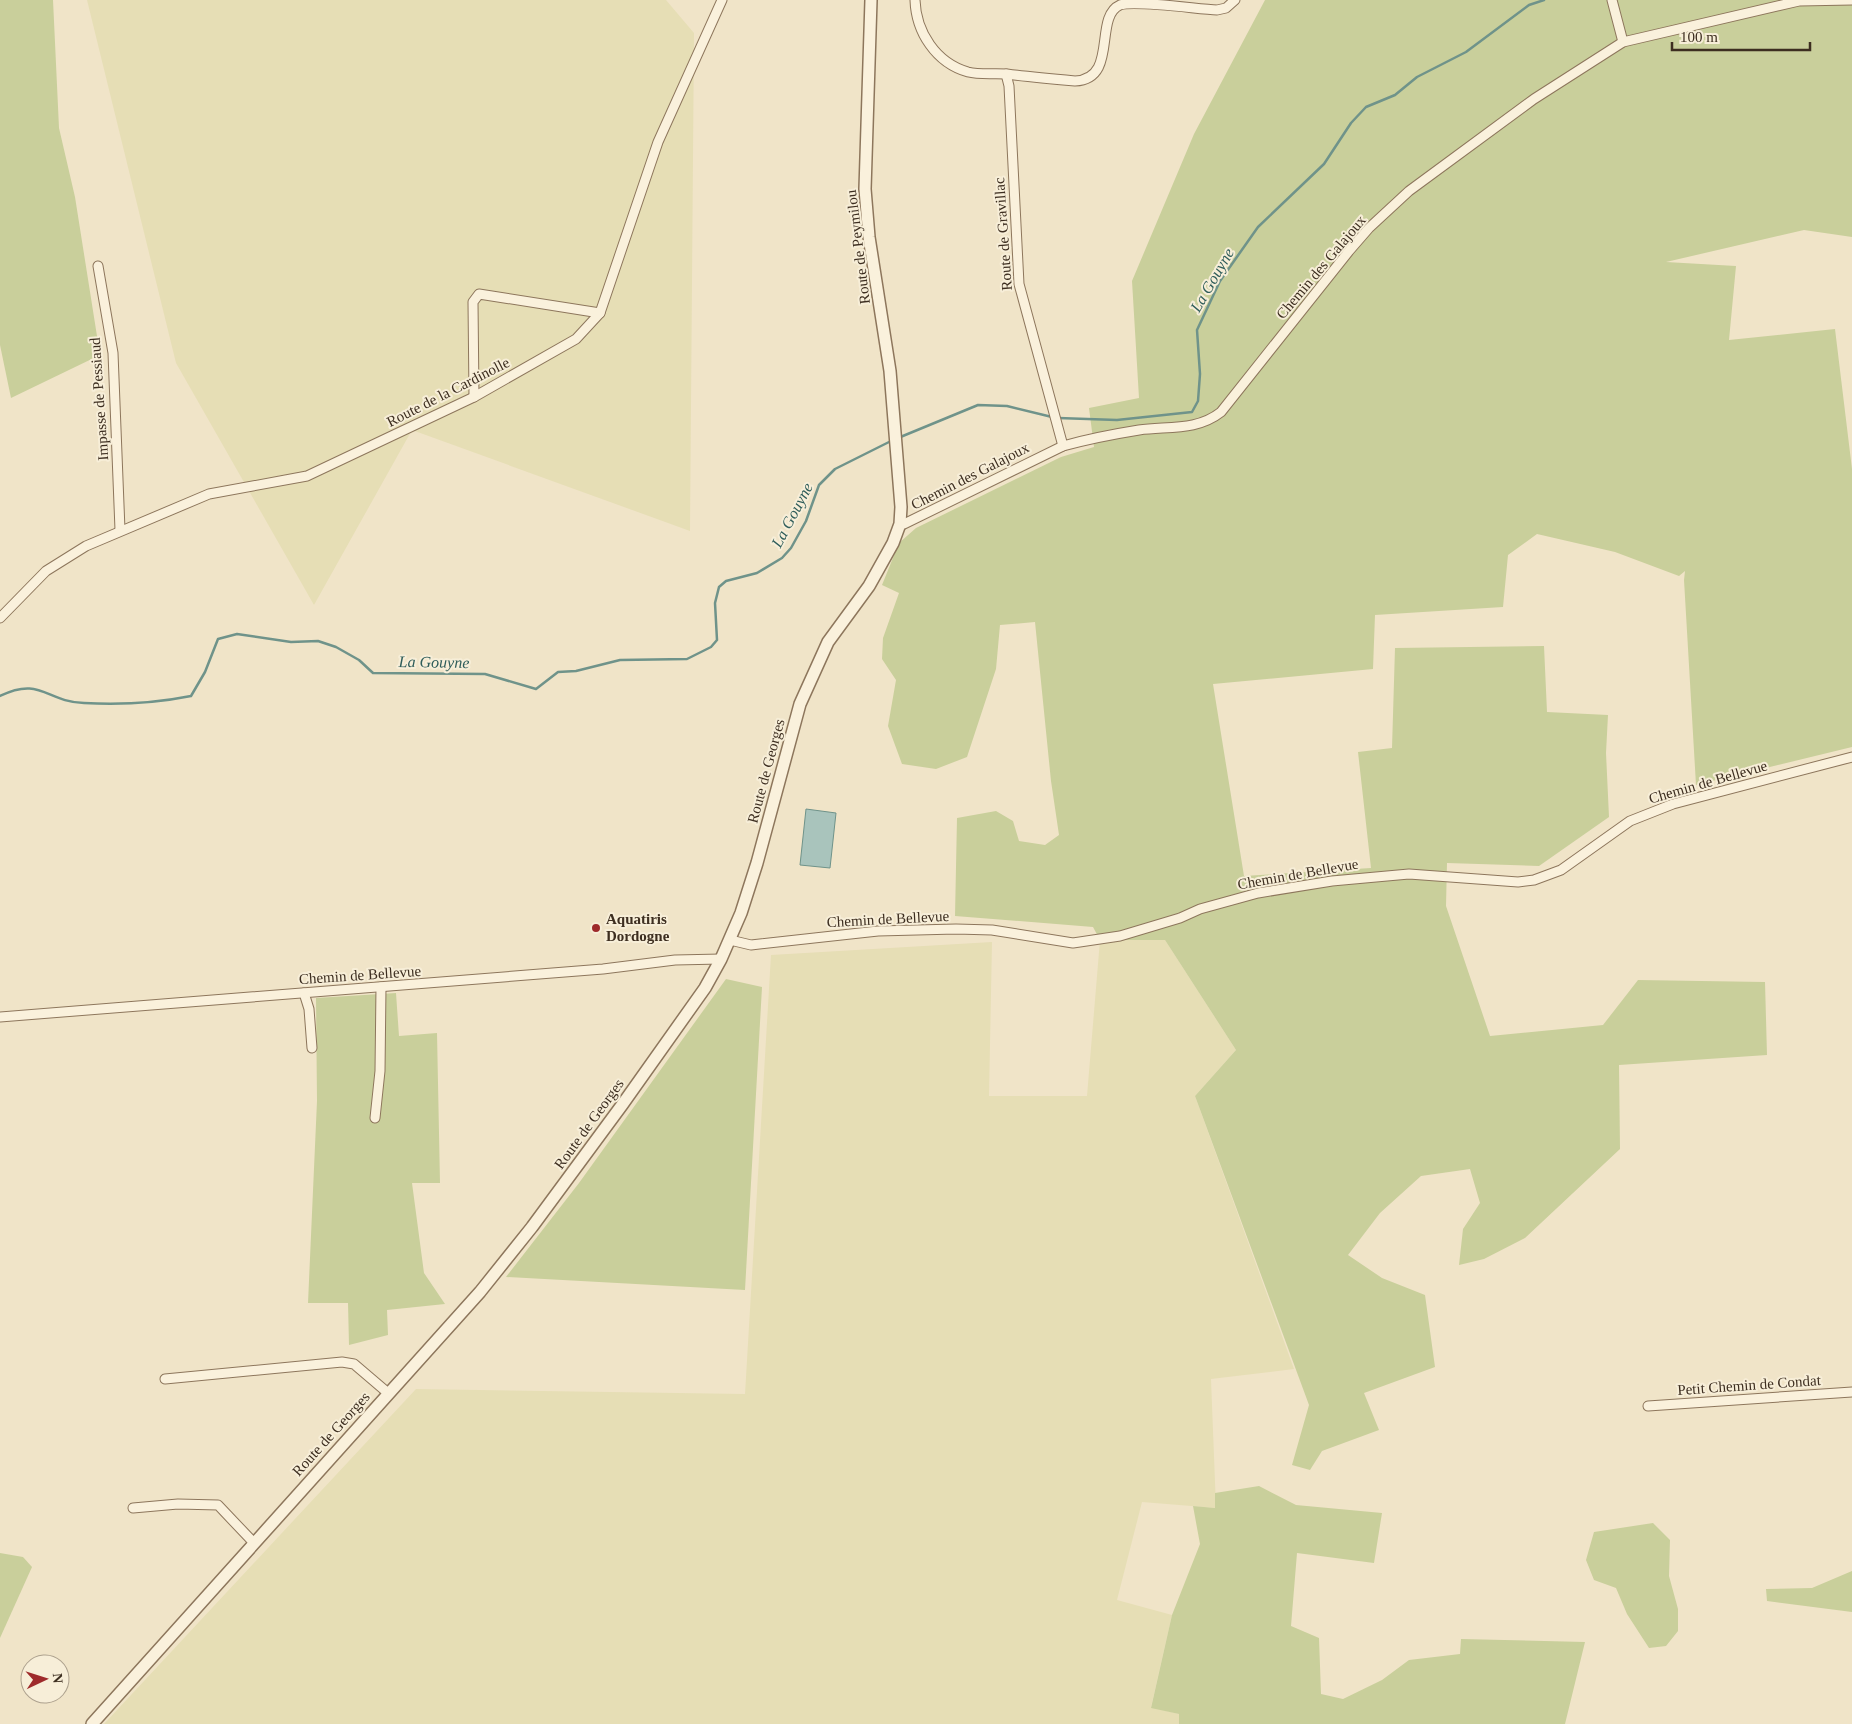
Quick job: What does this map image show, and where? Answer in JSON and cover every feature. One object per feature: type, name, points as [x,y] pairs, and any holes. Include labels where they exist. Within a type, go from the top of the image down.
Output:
[{"type":"street","name":"Route de la Cardinolle","points":[[0,618],[55,564],[86,546],[209,494],[307,476],[474,397],[576,339],[600,313],[658,142],[722,0]]},
{"type":"street","name":"Route de Peymilou","points":[[871,0],[865,189],[869,237],[890,371],[895,429]]},
{"type":"street","points":[[915,0],[915,13],[919,25],[937,54],[949,64],[969,72],[1075,81],[1088,77],[1095,72],[1104,54],[1107,19],[1110,13],[1122,4],[1136,3],[1217,10],[1226,8],[1234,0]]},
{"type":"street","points":[[1612,0],[1623,42]]},
{"type":"street","name":"Chemin des Galajoux","points":[[900,524],[904,524],[1064,446],[1141,430],[1196,425],[1214,418],[1221,412],[1349,251],[1369,228],[1409,191],[1534,99],[1623,42],[1799,1],[1852,0]]},
{"type":"street","name":"Route de Gravillac","points":[[1006,74],[1009,86],[1019,284],[1064,446]]},
{"type":"street","name":"Impasse de Pessiaud","points":[[98,266],[113,353],[120,530]]},
{"type":"street","points":[[474,397],[473,302],[479,294],[600,313]]},
{"type":"street","name":"Route de Georges","points":[[92,1724],[480,1292],[532,1227],[622,1106],[705,988],[730,940],[757,863],[800,704],[828,642],[869,586],[893,544],[900,524],[901,506],[895,429]]},
{"type":"street","name":"Chemin de Bellevue","points":[[730,940],[751,945],[878,931],[956,929],[992,930],[1073,943],[1127,934],[1180,918],[1200,909],[1258,893],[1342,880],[1409,874],[1518,882],[1534,880],[1561,870],[1630,821],[1673,804],[1852,756]]},
{"type":"street","name":"Chemin de Bellevue","points":[[0,1017],[602,969],[674,960],[721,959]]},
{"type":"street","points":[[375,1118],[380,1072],[382,987]]},
{"type":"street","points":[[304,993],[309,1009],[312,1048]]},
{"type":"street","points":[[165,1379],[342,1362],[354,1364],[388,1393]]},
{"type":"street","name":"Petit Chemin de Condat","points":[[1648,1406],[1852,1392]]},
{"type":"street","points":[[133,1508],[178,1504],[218,1505],[254,1543]]},
{"type":"shaded area","points":[[87,0],[666,0],[694,33],[690,531],[412,430],[314,605],[176,363]]},
{"type":"shaded area","points":[[1100,940],[1165,940],[1236,1050],[1195,1096],[1294,1369],[1211,1379],[1216,1508],[1142,1502],[1117,1600],[1172,1615],[1151,1707],[1179,1714],[1179,1724],[104,1724],[416,1389],[745,1394],[771,955],[992,942],[989,1096],[1087,1096]]},
{"type":"green space","points":[[0,0],[53,0],[59,128],[75,197],[100,355],[11,398],[0,345]]},
{"type":"green space","points":[[1265,0],[1852,0],[1852,237],[1804,230],[1666,262],[1736,266],[1729,340],[1835,329],[1852,469],[1852,747],[1696,785],[1685,571],[1679,576],[1615,552],[1537,534],[1508,555],[1503,607],[1375,615],[1373,669],[1213,684],[1244,876],[1371,868],[1358,752],[1392,748],[1395,648],[1544,646],[1547,712],[1608,715],[1606,753],[1609,817],[1539,866],[1447,863],[1446,906],[1490,1036],[1603,1025],[1638,980],[1765,982],[1767,1055],[1619,1065],[1620,1149],[1525,1238],[1484,1259],[1459,1265],[1463,1229],[1480,1203],[1470,1169],[1421,1176],[1380,1213],[1348,1255],[1382,1278],[1425,1295],[1435,1367],[1364,1393],[1379,1430],[1322,1451],[1310,1470],[1292,1465],[1309,1405],[1195,1096],[1236,1050],[1165,940],[1100,940],[1093,927],[955,916],[957,818],[996,811],[1013,821],[1019,841],[1045,845],[1059,835],[1051,781],[1035,622],[1000,625],[996,669],[967,757],[936,769],[902,764],[888,726],[896,680],[882,659],[883,638],[899,593],[882,585],[899,543],[916,528],[1061,457],[1094,447],[1089,408],[1139,398],[1132,281],[1194,134]]},
{"type":"green space","points":[[726,979],[762,987],[745,1290],[506,1277],[579,1183]]},
{"type":"green space","points":[[396,993],[399,1036],[437,1033],[440,1183],[412,1183],[424,1273],[445,1304],[387,1310],[388,1335],[349,1345],[348,1303],[308,1303],[317,1101],[316,998]]},
{"type":"green space","points":[[1259,1486],[1296,1505],[1382,1513],[1374,1563],[1297,1553],[1291,1626],[1319,1638],[1321,1694],[1343,1699],[1382,1680],[1409,1660],[1460,1654],[1461,1639],[1585,1642],[1565,1724],[1179,1724],[1179,1714],[1151,1708],[1172,1615],[1200,1544],[1193,1506],[1215,1508],[1215,1493]]},
{"type":"green space","points":[[1653,1523],[1670,1540],[1669,1576],[1678,1609],[1678,1631],[1666,1646],[1649,1648],[1627,1614],[1616,1588],[1594,1580],[1586,1560],[1594,1532]]},
{"type":"green space","points":[[0,1553],[23,1557],[32,1567],[0,1638]]},
{"type":"green space","points":[[1852,1571],[1852,1612],[1767,1601],[1766,1589],[1812,1588]]},
{"type":"water","points":[[806,809],[836,813],[830,868],[800,865]]},
{"type":"waterway","name":"La Gouyne","points":[[1058,418],[1117,420],[1192,412],[1198,401],[1200,374],[1197,330],[1220,281],[1258,227],[1324,164],[1351,123],[1366,107],[1395,95],[1417,77],[1466,52],[1529,5],[1544,0]]},
{"type":"waterway","name":"La Gouyne","points":[[898,438],[978,405],[1007,406],[1052,417]]},
{"type":"waterway","name":"La Gouyne","points":[[0,696],[14,691],[35,689],[71,702],[111,704],[151,702],[191,696],[205,672],[218,639],[237,634],[291,642],[318,641],[336,647],[359,660],[373,673],[485,674],[536,689],[558,672],[576,671],[620,660],[687,659],[711,647],[717,640],[715,603],[719,587],[726,581],[757,573],[782,558],[791,548],[806,521],[819,485],[835,469],[893,440]]},
{"type":"place","name":"Aquatiris Dordogne","points":[[596,928]]}]
